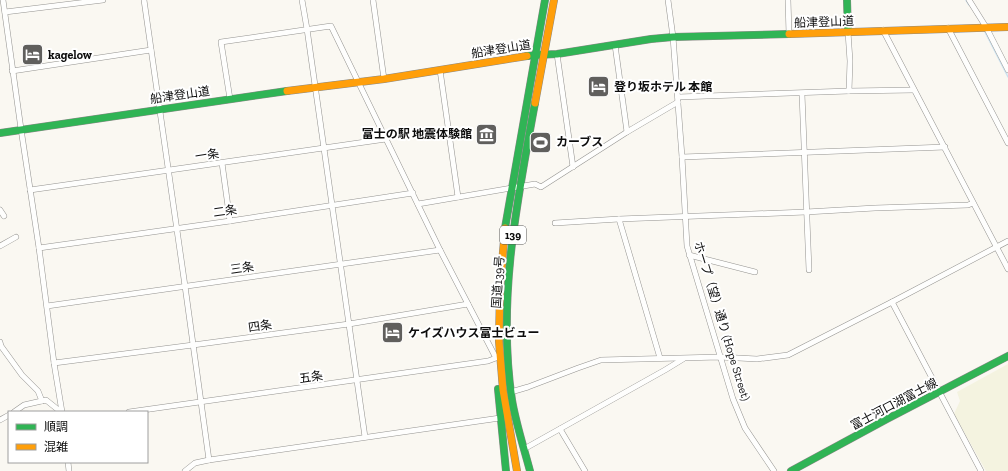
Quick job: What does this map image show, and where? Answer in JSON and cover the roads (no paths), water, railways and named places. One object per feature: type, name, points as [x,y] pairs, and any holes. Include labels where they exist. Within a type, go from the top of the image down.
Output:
[{"type":"main road","name":"国道139号","points":[[517,471],[503,390],[499,341],[500,288],[504,237],[545,0]]},
{"type":"main road","name":"国道139号","points":[[530,471],[515,414],[511,392],[508,357],[508,286],[520,187],[554,0]]},
{"type":"main road","points":[[847,0],[848,32]]},
{"type":"main road","name":"船津登山道","points":[[0,133],[536,55],[557,54],[651,39],[1008,26]]},
{"type":"main road","points":[[499,341],[496,358],[500,418],[506,471]]},
{"type":"main road","name":"富士河口湖富士線","points":[[791,471],[1008,356]]},
{"type":"street","points":[[3,0],[3,10],[62,411]]},
{"type":"street","points":[[3,10],[103,0]]},
{"type":"street","points":[[144,0],[209,460]]},
{"type":"street","points":[[302,0],[364,437]]},
{"type":"street","points":[[373,0],[384,78]]},
{"type":"street","name":"ホープ（望）通り (Hope Street)","points":[[668,0],[673,37],[687,246],[689,255],[733,399],[745,428],[774,471]]},
{"type":"street","points":[[788,0],[789,34]]},
{"type":"street","points":[[969,0],[1008,70]]},
{"type":"street","points":[[230,99],[221,42],[331,26],[440,250],[496,358]]},
{"type":"street","points":[[948,28],[1008,143]]},
{"type":"street","points":[[883,30],[1008,269]]},
{"type":"street","points":[[848,32],[850,61],[849,91]]},
{"type":"street","points":[[615,45],[627,132]]},
{"type":"street","points":[[12,70],[151,50]]},
{"type":"street","points":[[557,54],[572,167]]},
{"type":"street","points":[[440,70],[458,196]]},
{"type":"street","points":[[418,204],[535,184],[541,186],[678,99],[849,91],[914,90]]},
{"type":"street","points":[[802,94],[809,270]]},
{"type":"street","name":"一条","points":[[30,190],[386,139]]},
{"type":"street","points":[[682,157],[945,147]]},
{"type":"street","points":[[222,163],[230,221]]},
{"type":"street","name":"二条","points":[[39,248],[413,193]]},
{"type":"street","points":[[555,223],[876,208],[968,206],[974,203]]},
{"type":"street","points":[[0,210],[4,216]]},
{"type":"street","points":[[619,219],[660,358]]},
{"type":"street","points":[[0,246],[16,237]]},
{"type":"street","points":[[524,449],[683,359],[688,357],[720,357],[757,359],[788,355],[1008,241]]},
{"type":"street","name":"三条","points":[[47,306],[440,250]]},
{"type":"street","points":[[689,255],[755,272]]},
{"type":"street","points":[[892,302],[981,471]]},
{"type":"street","name":"四条","points":[[54,363],[193,346],[349,324],[468,304]]},
{"type":"street","points":[[0,342],[1,346],[22,375],[38,390],[42,401]]},
{"type":"street","name":"五条","points":[[136,411],[488,361],[496,358]]},
{"type":"street","points":[[511,392],[528,388],[601,360],[660,358],[683,359]]},
{"type":"street","points":[[15,411],[24,405],[46,400],[61,411]]},
{"type":"street","points":[[185,471],[195,463],[209,460],[500,418]]},
{"type":"street","points":[[560,429],[585,471]]},
{"type":"waterway","points":[[966,0],[969,5]]},
{"type":"waterway","points":[[984,30],[1008,77]]},
{"type":"place","name":"kagelow","points":[[32,55]]},
{"type":"place","name":"登り坂ホテル 本館","points":[[598,87]]},
{"type":"place","name":"富士の駅 地震体験館","points":[[487,134]]},
{"type":"place","name":"カーブス","points":[[541,142]]},
{"type":"place","name":"ケイズハウス富士ビュー","points":[[393,333]]}]
